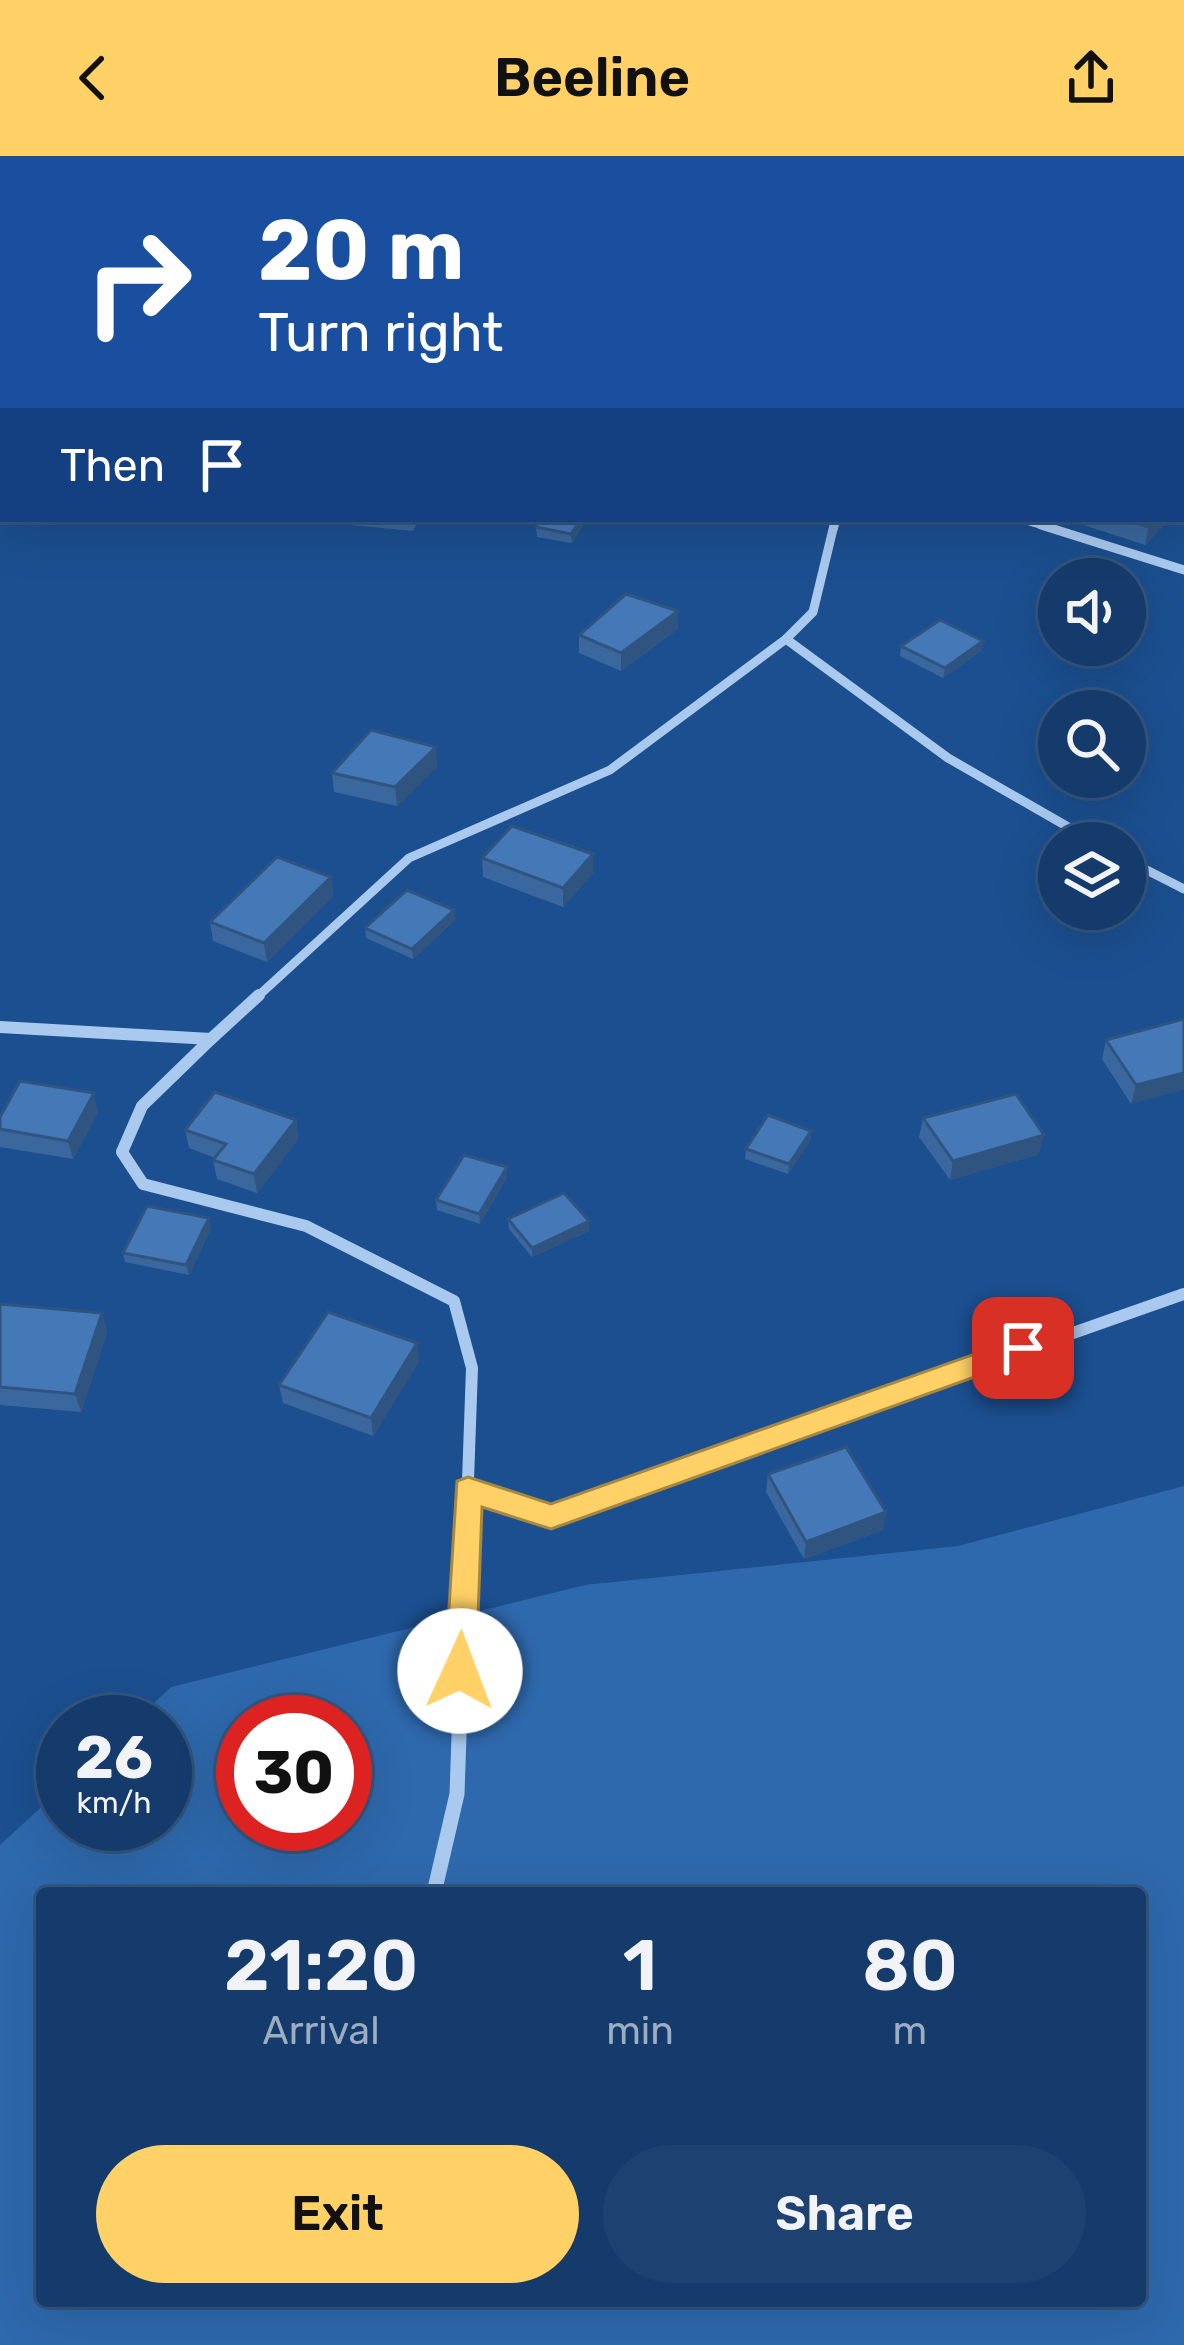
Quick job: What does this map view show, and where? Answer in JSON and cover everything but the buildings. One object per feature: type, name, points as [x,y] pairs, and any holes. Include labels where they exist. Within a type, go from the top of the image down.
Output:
[{"type":"street","points":[[435,1887],[457,1794],[472,1368],[454,1301],[306,1226],[143,1184],[122,1151],[142,1106],[409,858],[610,770],[786,639],[813,612],[835,522]]},
{"type":"street","points":[[1031,522],[1184,570]]},
{"type":"street","points":[[786,639],[948,758],[1059,822]]},
{"type":"street","points":[[1146,870],[1184,889]]},
{"type":"street","points":[[0,1027],[211,1039]]},
{"type":"street","points":[[468,1490],[551,1517],[1184,1294]]},
{"type":"shaded area","points":[[1184,1486],[1184,2345],[0,2345],[0,1845],[36,1812],[36,1851],[192,1851],[192,1695],[163,1695],[171,1687],[585,1585],[958,1546]]},
{"type":"route","points":[[460,1671],[468,1490],[551,1517],[1023,1348]]}]
